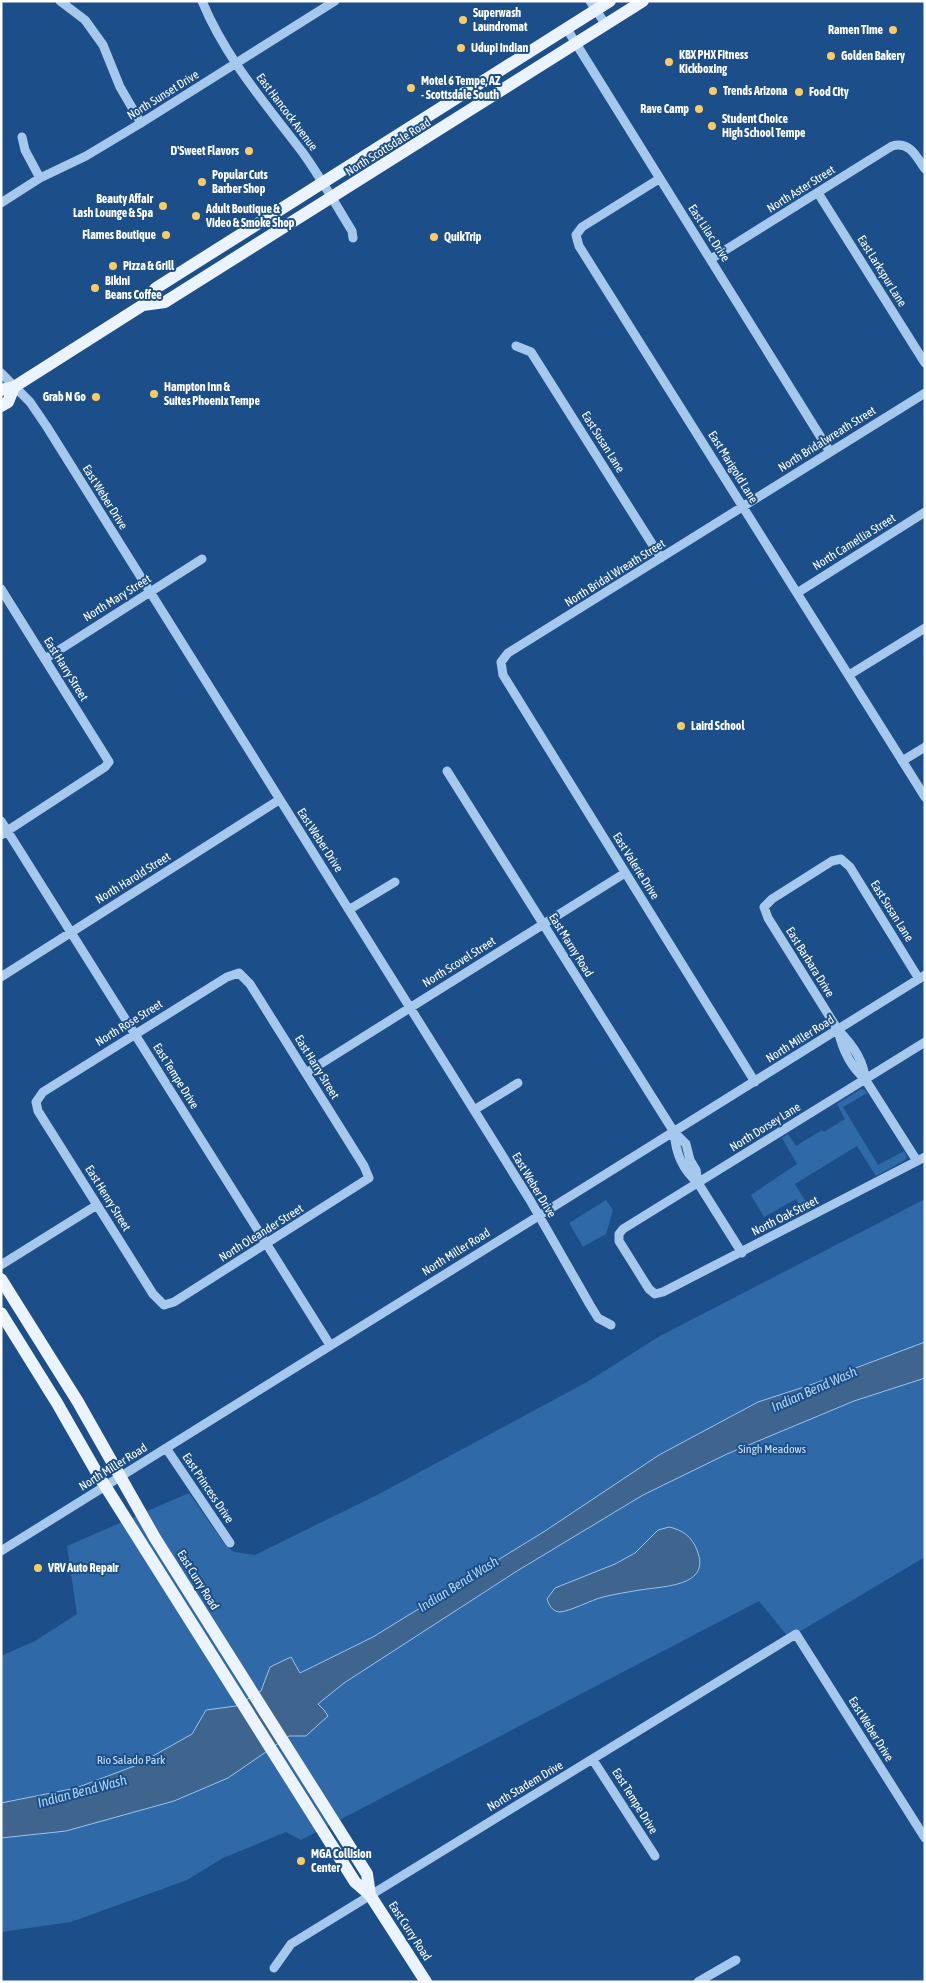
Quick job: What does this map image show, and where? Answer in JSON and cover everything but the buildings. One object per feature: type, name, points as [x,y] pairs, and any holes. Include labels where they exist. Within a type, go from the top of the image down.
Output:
[{"type":"main road","name":"North Scottsdale Road","points":[[1,406],[8,402],[7,388],[143,305],[156,288],[567,29],[593,6],[610,1]]},
{"type":"main road","name":"North Scottsdale Road","points":[[143,305],[165,302],[643,1]]},
{"type":"main road","name":"East Curry Road","points":[[1,1279],[78,1402],[155,1538],[249,1688],[281,1751],[355,1882],[370,1895],[426,1982]]},
{"type":"main road","name":"East Curry Road","points":[[1,1312],[58,1403],[76,1438],[238,1696],[281,1751]]},
{"type":"street","points":[[60,1],[85,20],[99,38],[110,58],[120,87],[141,123]]},
{"type":"street","name":"East Hancock Avenue","points":[[202,1],[209,20],[236,64],[264,105],[304,156],[352,231],[353,238]]},
{"type":"street","name":"North Sunset Drive","points":[[1,203],[40,178],[86,156],[141,123],[334,2]]},
{"type":"street","points":[[593,6],[606,25]]},
{"type":"street","name":"East Lilac Drive","points":[[567,29],[830,452]]},
{"type":"street","points":[[22,138],[40,178]]},
{"type":"street","name":"North Aster Street","points":[[711,259],[892,146],[899,144],[906,146],[914,152],[925,169]]},
{"type":"street","name":"East Marigold Lane","points":[[659,179],[582,227],[576,235],[579,246],[925,797]]},
{"type":"street","name":"East Larkspur Lane","points":[[818,193],[925,362]]},
{"type":"street","name":"East Susan Lane","points":[[516,346],[531,352],[661,558]]},
{"type":"street","name":"East Weber Drive","points":[[1,373],[7,388],[30,402],[279,800],[350,909],[539,1216],[598,1318],[610,1325]]},
{"type":"street","name":"North Bridalwreath Street","points":[[743,506],[925,393]]},
{"type":"street","name":"North Bridal Wreath Street","points":[[501,662],[508,653],[743,506]]},
{"type":"street","name":"North Camellia Street","points":[[797,593],[925,512]]},
{"type":"street","name":"North Mary Street","points":[[45,659],[202,559]]},
{"type":"street","name":"East Harry Street","points":[[1,589],[109,762],[4,833]]},
{"type":"street","points":[[849,675],[925,628]]},
{"type":"street","name":"East Valerie Drive","points":[[501,662],[503,675],[755,1082]]},
{"type":"street","points":[[902,761],[925,747]]},
{"type":"street","name":"East Marny Road","points":[[447,771],[674,1132],[686,1144],[686,1162],[696,1170],[698,1183],[742,1253]]},
{"type":"street","name":"North Harold Street","points":[[1,977],[279,800]]},
{"type":"street","name":"East Tempe Drive","points":[[1,821],[4,833],[72,932],[330,1345]]},
{"type":"street","name":"East Susan Lane","points":[[841,859],[850,867],[922,977]]},
{"type":"street","name":"East Barbara Drive","points":[[841,859],[832,861],[772,898],[764,907],[768,918],[838,1030],[848,1039],[858,1065],[864,1067],[865,1079],[921,1159]]},
{"type":"street","name":"North Scovel Street","points":[[306,1073],[625,873]]},
{"type":"street","points":[[350,909],[395,882]]},
{"type":"street","name":"East Harry Street","points":[[239,973],[250,984],[364,1166],[369,1178]]},
{"type":"street","name":"North Rose Street","points":[[36,1102],[43,1092],[227,977],[239,973]]},
{"type":"street","name":"North Miller Road","points":[[1,1551],[922,977]]},
{"type":"street","name":"North Dorsey Lane","points":[[655,1294],[649,1289],[619,1241],[619,1234],[623,1229],[925,1042]]},
{"type":"street","points":[[474,1110],[518,1083]]},
{"type":"street","name":"East Henry Street","points":[[36,1102],[38,1111],[153,1294],[164,1305]]},
{"type":"street","name":"North Oak Street","points":[[655,1294],[663,1292],[742,1253],[921,1159]]},
{"type":"street","name":"North Oleander Street","points":[[164,1305],[174,1302],[369,1178]]},
{"type":"street","points":[[1,1265],[97,1204]]},
{"type":"street","name":"East Princess Drive","points":[[166,1448],[230,1543]]},
{"type":"street","name":"East Weber Drive","points":[[796,1634],[925,1838]]},
{"type":"street","name":"North Stadem Drive","points":[[274,1968],[291,1944],[796,1634]]},
{"type":"street","name":"East Tempe Drive","points":[[593,1760],[655,1856]]},
{"type":"street","points":[[698,1982],[736,1960]]},
{"type":"green space","points":[[861,1089],[867,1093],[843,1107],[878,1165],[904,1151],[907,1157],[905,1160],[876,1176],[857,1146],[795,1184],[808,1205],[813,1202],[816,1206],[804,1213],[796,1199],[764,1217],[751,1195],[797,1164],[782,1138],[788,1134],[796,1146],[845,1119],[837,1104]]},
{"type":"green space","name":"Singh Meadows","points":[[925,1199],[925,1557],[789,1638],[759,1601],[301,1840],[286,1832],[223,1858],[187,1880],[71,1922],[1,1932],[1,1656],[35,1641],[77,1614],[67,1546],[189,1493],[226,1546],[234,1552],[255,1555],[379,1494],[587,1382],[660,1336]]},
{"type":"green space","points":[[606,1200],[613,1210],[606,1234],[583,1247],[569,1223]]},
{"type":"water","name":"Indian Bend Wash","points":[[925,1342],[925,1378],[854,1401],[727,1454],[643,1495],[517,1571],[344,1683],[318,1704],[328,1716],[306,1736],[289,1736],[228,1778],[174,1801],[66,1831],[1,1838],[1,1803],[76,1788],[137,1765],[192,1734],[206,1710],[236,1706],[261,1691],[270,1667],[291,1657],[300,1673],[373,1637],[545,1531],[659,1455],[758,1402],[813,1384]]},
{"type":"water","points":[[669,1527],[679,1530],[686,1535],[697,1550],[700,1562],[698,1571],[692,1578],[672,1585],[603,1597],[559,1612],[550,1605],[547,1599],[555,1588],[615,1564],[635,1553],[658,1530]]},
{"type":"place","name":"Superwash Laundromat","points":[[463,20]]},
{"type":"place","name":"Ramen Time","points":[[893,30]]},
{"type":"place","name":"Udupi Indian","points":[[461,48]]},
{"type":"place","name":"Golden Bakery","points":[[831,56]]},
{"type":"place","name":"KBX PHX Fitness Kickboxing","points":[[669,62]]},
{"type":"place","name":"Motel 6 Tempe, AZ - Scottsdale South","points":[[411,88]]},
{"type":"place","name":"Trends Arizona","points":[[713,91]]},
{"type":"place","name":"Food City","points":[[799,92]]},
{"type":"place","name":"Rave Camp","points":[[699,109]]},
{"type":"place","name":"Student Choice High School Tempe","points":[[712,126]]},
{"type":"place","name":"D'Sweet Flavors","points":[[249,151]]},
{"type":"place","name":"Popular Cuts Barber Shop","points":[[202,182]]},
{"type":"place","name":"Beauty Affair Lash Lounge & Spa","points":[[163,206]]},
{"type":"place","name":"Adult Boutique & Video & Smoke Shop","points":[[196,216]]},
{"type":"place","name":"Flames Boutique","points":[[166,235]]},
{"type":"place","name":"QuikTrip","points":[[434,237]]},
{"type":"place","name":"Pizza & Grill","points":[[113,266]]},
{"type":"place","name":"Bikini Beans Coffee","points":[[95,288]]},
{"type":"place","name":"Hampton Inn & Suites Phoenix Tempe","points":[[154,394]]},
{"type":"place","name":"Grab N Go","points":[[96,397]]},
{"type":"place","name":"Laird School","points":[[681,726]]},
{"type":"place","name":"VRV Auto Repair","points":[[38,1568]]},
{"type":"place","name":"MGA Collision Center","points":[[301,1861]]},
{"type":"park label","name":"Rio Salado Park","points":[[131,1760]]}]
